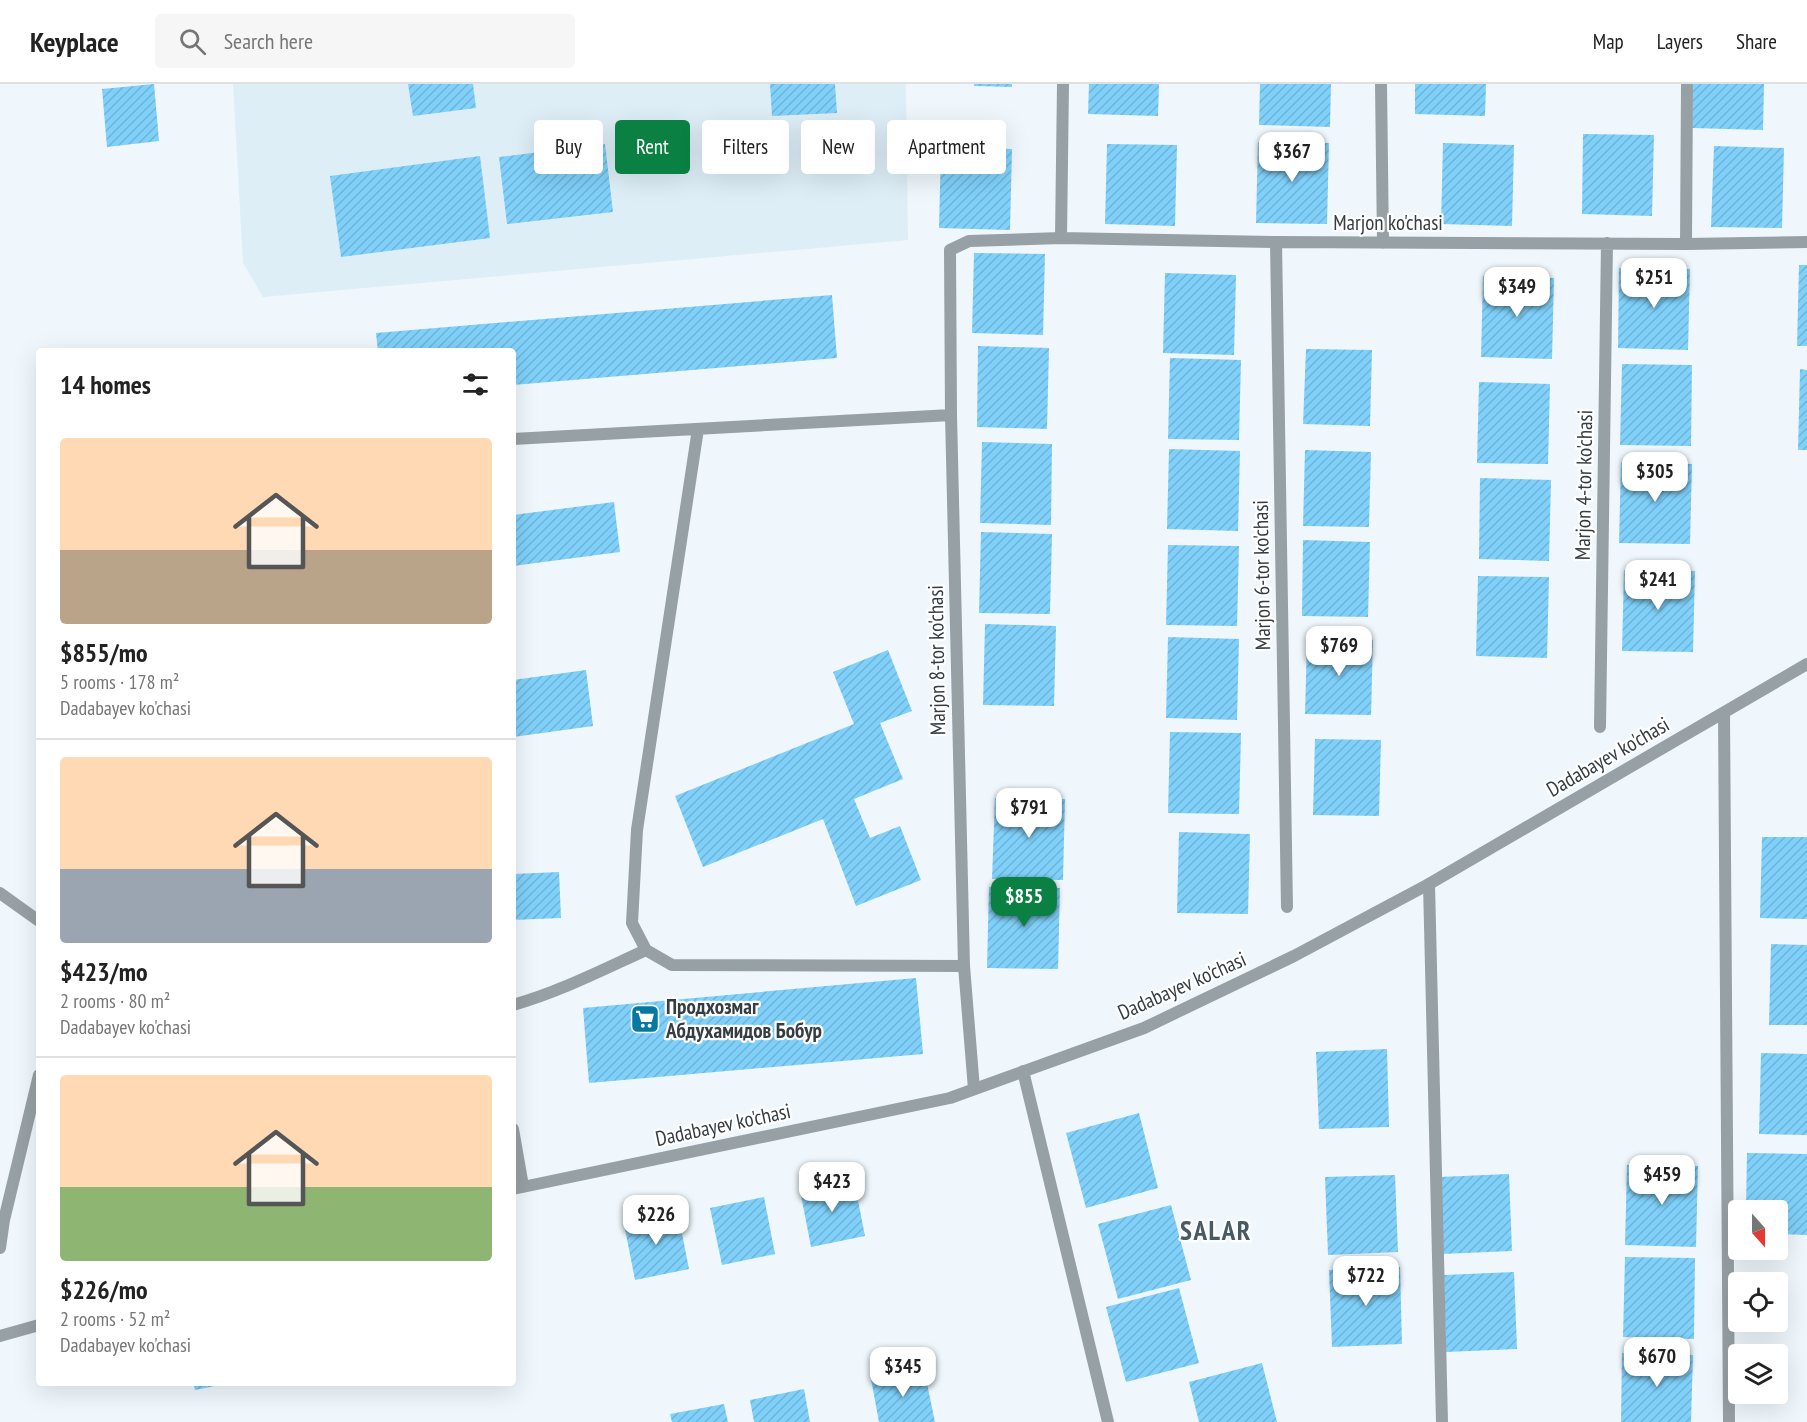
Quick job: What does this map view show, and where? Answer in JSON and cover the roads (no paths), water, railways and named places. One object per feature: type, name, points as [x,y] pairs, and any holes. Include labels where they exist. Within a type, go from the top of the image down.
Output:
[{"type":"street","points":[[1061,238],[1063,84]]},
{"type":"street","points":[[1381,84],[1383,243]]},
{"type":"street","points":[[1686,244],[1687,84]]},
{"type":"street","name":"Marjon ko'chasi","points":[[969,241],[1061,238],[1383,243],[1807,242]]},
{"type":"street","name":"Marjon 8-tor ko'chasi","points":[[969,241],[950,250],[951,416],[964,966],[974,1089]]},
{"type":"street","name":"Marjon 6-tor ko'chasi","points":[[1276,242],[1287,907]]},
{"type":"street","name":"Marjon 4-tor ko'chasi","points":[[1600,727],[1607,243]]},
{"type":"street","points":[[516,439],[951,416]]},
{"type":"street","points":[[698,429],[637,830],[632,922],[646,950],[672,965],[964,966]]},
{"type":"street","name":"Dadabayev ko'chasi","points":[[518,1187],[950,1098],[1144,1028],[1294,956],[1429,884],[1807,664]]},
{"type":"street","points":[[1724,713],[1729,1422]]},
{"type":"street","points":[[1429,884],[1442,1422]]},
{"type":"street","points":[[0,893],[36,919]]},
{"type":"street","points":[[516,1004],[532,1000],[646,950]]},
{"type":"street","points":[[1023,1071],[1108,1422]]},
{"type":"street","points":[[0,1248],[4,1220],[36,1087]]},
{"type":"street","points":[[516,1164],[518,1187]]},
{"type":"street","points":[[0,1336],[36,1326]]},
{"type":"place","name":"Продхозмаг Абдухамидов Бобур","points":[[645,1019]]},
{"type":"district","name":"SALAR","points":[[1216,1231]]}]
